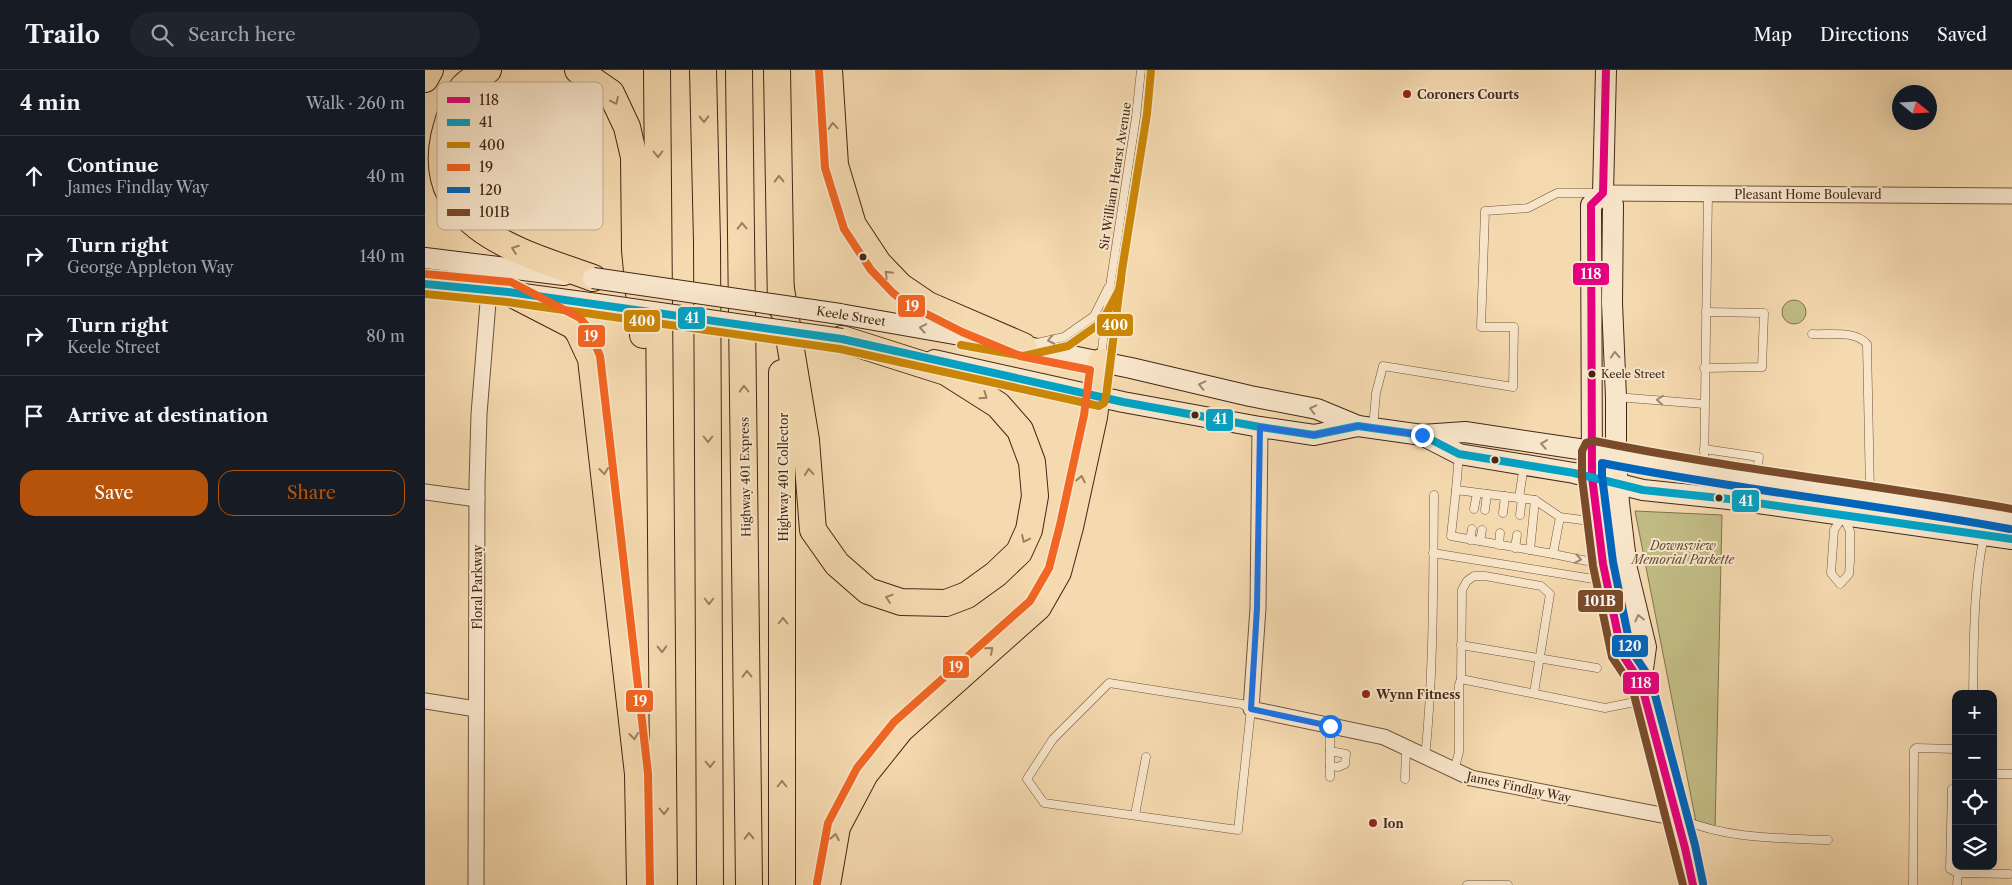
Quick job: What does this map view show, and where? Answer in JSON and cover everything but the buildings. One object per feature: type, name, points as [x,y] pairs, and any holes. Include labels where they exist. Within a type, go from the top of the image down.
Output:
[{"type":"highway","points":[[425,79],[430,70]]},
{"type":"highway","points":[[471,82],[488,70]]},
{"type":"highway","points":[[578,70],[595,82]]},
{"type":"highway","points":[[657,70],[665,885]]},
{"type":"highway","points":[[703,70],[707,252],[710,885]]},
{"type":"highway","name":"Highway 401 Express","points":[[739,70],[749,885]]},
{"type":"highway","name":"Highway 401 Collector","points":[[777,70],[783,468],[781,885]]},
{"type":"highway","points":[[829,70],[835,165],[853,225],[878,263],[901,286],[928,306],[1023,346]]},
{"type":"highway","points":[[603,87],[611,93],[627,127],[634,157],[635,250],[661,546]]},
{"type":"highway","points":[[479,230],[505,245],[593,278]]},
{"type":"highway","points":[[781,288],[806,440],[813,530],[837,564],[868,591],[901,602],[946,603],[967,595],[997,574],[1019,552],[1029,530],[1035,496],[1033,462],[1020,430],[998,405],[946,372],[842,340]]},
{"type":"highway","points":[[499,291],[574,326],[591,359],[638,774],[640,885]]},
{"type":"highway","points":[[827,885],[837,826],[865,774],[901,728],[1039,608],[1058,572],[1094,417],[1101,362]]},
{"type":"main road","points":[[1606,70],[1603,193],[1591,205],[1592,452],[1596,516],[1604,573],[1622,654],[1643,692],[1693,885]]},
{"type":"main road","points":[[1603,193],[1613,204],[1612,303],[1616,397],[1616,457],[1627,568],[1646,647],[1643,692]]},
{"type":"main road","name":"Keele Street","points":[[425,258],[593,278],[840,314],[1023,346],[1317,409],[1365,427],[1422,435],[1465,432],[1704,472],[1870,494],[2012,519]]},
{"type":"main road","name":"Keele Street","points":[[425,284],[499,291],[597,304],[842,340],[1096,396],[1260,427],[1314,435],[1365,427]]},
{"type":"main road","name":"Keele Street","points":[[1422,435],[1459,454],[1593,477],[1643,490],[1729,499],[2012,540]]},
{"type":"main road","points":[[1822,489],[1838,504],[1843,516]]},
{"type":"main road","points":[[1843,516],[1852,504],[1870,494]]},
{"type":"street","name":"Pleasant Home Boulevard","points":[[1603,193],[2012,196]]},
{"type":"street","name":"Floral Parkway","points":[[476,885],[479,414],[499,291]]},
{"type":"street","points":[[1251,709],[1257,608],[1260,427]]},
{"type":"street","points":[[425,492],[477,499]]},
{"type":"street","points":[[425,701],[476,709]]},
{"type":"street","name":"James Findlay Way","points":[[1251,709],[1384,737],[1454,772],[1471,778],[1677,818]]},
{"type":"lane","name":"Sir William Hearst Avenue","points":[[1101,362],[1110,286],[1137,112],[1141,70]]},
{"type":"lane","points":[[1365,427],[1383,366],[1513,387],[1515,327],[1481,327],[1485,211],[1528,208],[1557,193],[1603,193]]},
{"type":"lane","points":[[1704,472],[1708,193]]},
{"type":"lane","name":"Sir William Hearst Avenue","points":[[1023,346],[1071,334],[1094,316],[1110,286]]},
{"type":"lane","points":[[1704,368],[1762,367],[1764,313],[1706,312]]},
{"type":"lane","points":[[1812,334],[1851,335],[1862,338],[1867,344],[1870,494]]},
{"type":"lane","points":[[1616,397],[1704,404]]},
{"type":"lane","points":[[1704,449],[1759,457],[1756,479]]},
{"type":"lane","points":[[1459,454],[1451,536],[1553,554],[1604,573]]},
{"type":"lane","points":[[1520,515],[1524,465]]},
{"type":"lane","points":[[1455,490],[1535,500],[1559,517],[1582,520],[1596,516]]},
{"type":"lane","points":[[1474,509],[1477,493]]},
{"type":"lane","points":[[1485,510],[1487,494]]},
{"type":"lane","points":[[1425,758],[1429,715],[1434,495]]},
{"type":"lane","points":[[1503,513],[1505,496]]},
{"type":"lane","points":[[1529,550],[1535,500]]},
{"type":"lane","points":[[1843,516],[1850,531],[1850,561],[1849,574],[1840,584],[1831,573],[1834,530],[1843,516]]},
{"type":"lane","points":[[1553,554],[1559,517]]},
{"type":"lane","points":[[1470,540],[1472,529]]},
{"type":"lane","points":[[1480,542],[1481,530]]},
{"type":"lane","points":[[1499,545],[1500,533]]},
{"type":"lane","points":[[1515,548],[1517,535]]},
{"type":"lane","points":[[1973,690],[1975,615],[1980,553],[1984,536]]},
{"type":"lane","points":[[1433,553],[1604,573]]},
{"type":"lane","points":[[1454,772],[1459,752],[1462,590],[1467,581],[1474,576],[1485,576],[1541,586],[1546,588],[1550,594],[1534,693]]},
{"type":"lane","points":[[1461,645],[1597,668]]},
{"type":"lane","points":[[1461,679],[1605,708],[1643,692]]},
{"type":"lane","points":[[1109,683],[1242,704],[1251,709],[1238,830],[1044,803],[1027,779],[1053,739],[1109,683]]},
{"type":"lane","points":[[1330,726],[1330,777]]},
{"type":"lane","points":[[1913,885],[1913,750],[1916,748],[1952,750]]},
{"type":"lane","points":[[1405,779],[1406,749]]},
{"type":"lane","points":[[1330,751],[1346,754],[1345,764],[1338,767],[1330,766]]},
{"type":"lane","points":[[1135,815],[1146,757]]},
{"type":"lane","points":[[1997,774],[2012,774]]},
{"type":"lane","points":[[1677,818],[1701,828],[1748,837],[1828,840]]},
{"type":"lane","points":[[1952,850],[1950,869],[1957,873],[2009,874]]},
{"type":"lane","points":[[1957,873],[1957,885]]},
{"type":"lane","points":[[1467,885],[1508,885]]},
{"type":"green space","points":[[1794,300],[1803,303],[1806,312],[1803,321],[1794,324],[1785,321],[1782,312],[1785,303]]},
{"type":"green space","name":"Downsview Memorial Parkette","points":[[1635,511],[1722,515],[1715,830],[1697,827]]},
{"type":"transit line","name":"118","points":[[1606,70],[1603,193],[1591,205],[1592,477],[1603,564],[1622,654],[1641,683],[1693,885]]},
{"type":"transit line","name":"19","points":[[817,883],[828,823],[857,768],[894,722],[1030,601],[1049,568],[1084,415],[1090,370],[1020,356],[962,332],[907,304],[893,293],[871,270],[844,229],[825,168],[819,71]]},
{"type":"transit line","name":"400","points":[[425,294],[507,302],[840,349],[1099,406],[1104,403],[1106,397],[1122,270],[1147,114],[1151,71]]},
{"type":"transit line","name":"19","points":[[426,274],[511,282],[580,318],[588,328],[600,356],[648,773],[650,885]]},
{"type":"transit line","name":"400","points":[[961,345],[1023,356],[1068,346],[1102,322],[1119,290],[1121,280]]},
{"type":"transit line","name":"41","points":[[425,284],[508,292],[842,339],[1123,402],[1260,427],[1314,435],[1358,426],[1422,435],[1459,454],[1574,473],[1643,490],[1729,499],[2012,539]]},
{"type":"transit line","name":"101B","points":[[1683,885],[1632,687],[1612,657],[1593,566],[1582,478],[1582,451],[1586,443],[1594,441],[1698,460],[2012,509]]},
{"type":"transit line","name":"120","points":[[1703,883],[1695,845],[1651,680],[1631,650],[1613,562],[1602,463],[1653,473],[2010,529]]},
{"type":"place","name":"Coroners Courts","points":[[1407,94]]},
{"type":"place","name":"Keele Street","points":[[1592,374]]},
{"type":"place","name":"Wynn Fitness","points":[[1366,694]]},
{"type":"place","name":"Ion","points":[[1373,823]]},
{"type":"route","points":[[1330,726],[1251,709],[1257,608],[1260,427],[1314,435],[1358,426],[1422,435]]}]
